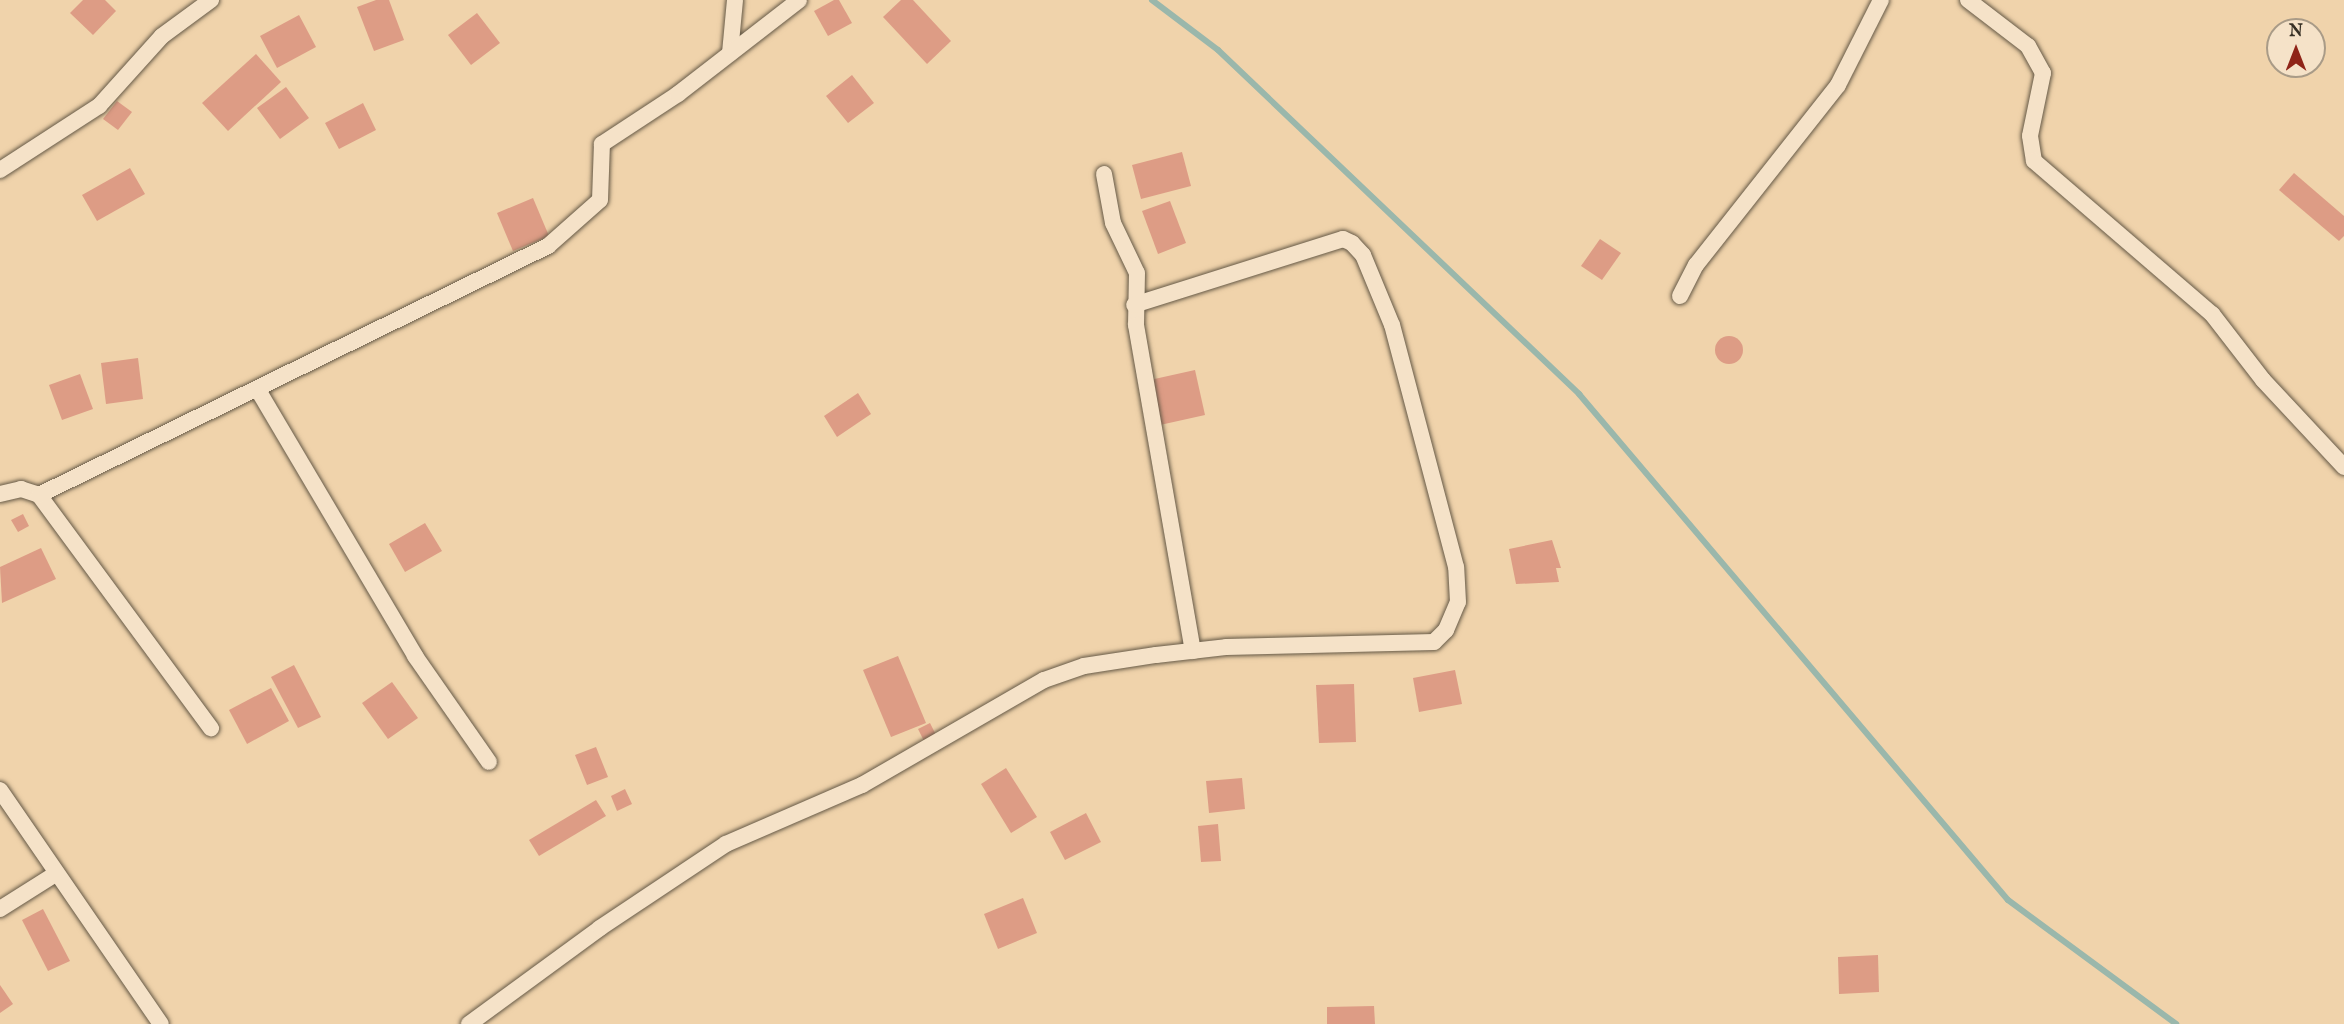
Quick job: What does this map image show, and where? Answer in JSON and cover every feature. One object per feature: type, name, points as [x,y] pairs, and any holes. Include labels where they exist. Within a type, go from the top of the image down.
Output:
[{"type":"street","points":[[0,170],[99,106],[162,36],[211,0]]},
{"type":"street","points":[[730,53],[735,0]]},
{"type":"street","points":[[39,495],[258,390],[548,246],[600,200],[602,144],[730,53],[799,0]]},
{"type":"street","points":[[1680,296],[1696,265],[1838,86],[1881,0]]},
{"type":"street","points":[[1968,0],[2028,46],[2043,73],[2030,136],[2034,161],[2212,314],[2263,380],[2344,467]]},
{"type":"street","points":[[1104,174],[1113,223],[1137,273],[1134,305],[1193,651]]},
{"type":"street","points":[[469,1024],[600,928],[726,844],[862,785],[1044,680],[1084,666],[1193,651],[1434,642],[1454,617],[1458,602],[1456,567],[1392,325],[1363,255],[1352,243],[1342,239],[1134,305]]},
{"type":"street","points":[[258,390],[415,656],[489,762]]},
{"type":"street","points":[[0,494],[21,489],[39,495],[211,728]]},
{"type":"street","points":[[0,790],[161,1024]]},
{"type":"street","points":[[0,909],[57,873]]},
{"type":"building","points":[[83,0],[105,0],[116,11],[93,35],[70,13]]},
{"type":"building","points":[[376,0],[389,0],[404,40],[374,51],[357,7]]},
{"type":"building","points":[[834,0],[839,0],[852,23],[828,36],[814,11]]},
{"type":"building","points":[[901,0],[913,0],[951,41],[927,64],[883,17]]},
{"type":"building","points":[[477,13],[500,43],[471,65],[448,35]]},
{"type":"building","points":[[299,15],[316,47],[277,68],[260,36]]},
{"type":"building","points":[[256,54],[281,82],[228,131],[202,103]]},
{"type":"building","points":[[852,75],[874,103],[848,123],[826,96]]},
{"type":"building","points":[[286,87],[309,118],[280,139],[257,108]]},
{"type":"building","points":[[117,101],[132,112],[118,130],[103,119]]},
{"type":"building","points":[[363,103],[376,130],[339,149],[325,123]]},
{"type":"building","points":[[1182,152],[1191,186],[1141,199],[1132,165]]},
{"type":"building","points":[[130,168],[145,194],[97,221],[82,195]]},
{"type":"building","points":[[2294,173],[2344,216],[2344,236],[2339,241],[2279,190]]},
{"type":"building","points":[[533,198],[549,236],[513,251],[497,213]]},
{"type":"building","points":[[1170,201],[1186,243],[1158,254],[1142,211]]},
{"type":"building","points":[[1600,239],[1621,253],[1602,280],[1581,266]]},
{"type":"building","points":[[1729,336],[1739,340],[1743,350],[1739,360],[1729,364],[1719,360],[1715,350],[1719,340]]},
{"type":"building","points":[[138,358],[143,399],[106,404],[101,363]]},
{"type":"building","points":[[1195,370],[1205,415],[1160,425],[1150,380]]},
{"type":"building","points":[[80,374],[93,409],[62,420],[49,385]]},
{"type":"building","points":[[858,393],[871,414],[837,437],[824,416]]},
{"type":"building","points":[[23,514],[29,526],[18,532],[11,520]]},
{"type":"building","points":[[425,523],[442,551],[405,572],[389,544]]},
{"type":"building","points":[[1552,540],[1561,568],[1556,568],[1559,582],[1516,584],[1509,549]]},
{"type":"building","points":[[41,548],[56,579],[2,603],[0,567]]},
{"type":"building","points":[[898,656],[926,723],[891,737],[863,670]]},
{"type":"building","points":[[294,665],[321,717],[298,728],[271,677]]},
{"type":"building","points":[[1455,670],[1462,704],[1419,712],[1413,678]]},
{"type":"building","points":[[392,682],[418,718],[388,739],[362,703]]},
{"type":"building","points":[[1354,684],[1356,742],[1319,743],[1316,685]]},
{"type":"building","points":[[271,688],[289,721],[247,744],[229,710]]},
{"type":"building","points":[[930,723],[936,735],[924,741],[918,729]]},
{"type":"building","points":[[596,747],[608,777],[587,785],[575,755]]},
{"type":"building","points":[[1006,768],[1037,817],[1011,833],[981,784]]},
{"type":"building","points":[[1242,778],[1245,809],[1209,813],[1206,781]]},
{"type":"building","points":[[625,789],[632,804],[617,811],[611,796]]},
{"type":"building","points":[[596,800],[606,816],[539,856],[529,840]]},
{"type":"building","points":[[1086,813],[1101,842],[1065,860],[1050,832]]},
{"type":"building","points":[[1218,824],[1221,861],[1201,862],[1198,826]]},
{"type":"building","points":[[1023,898],[1037,933],[998,949],[984,914]]},
{"type":"building","points":[[43,909],[70,961],[48,971],[22,920]]},
{"type":"building","points":[[1878,955],[1879,992],[1839,994],[1838,957]]},
{"type":"building","points":[[0,985],[13,1004],[0,1013]]},
{"type":"building","points":[[1374,1006],[1375,1024],[1327,1024],[1327,1007]]},
{"type":"waterway","points":[[1152,0],[1218,50],[1579,394],[2008,900],[2176,1024]]}]
